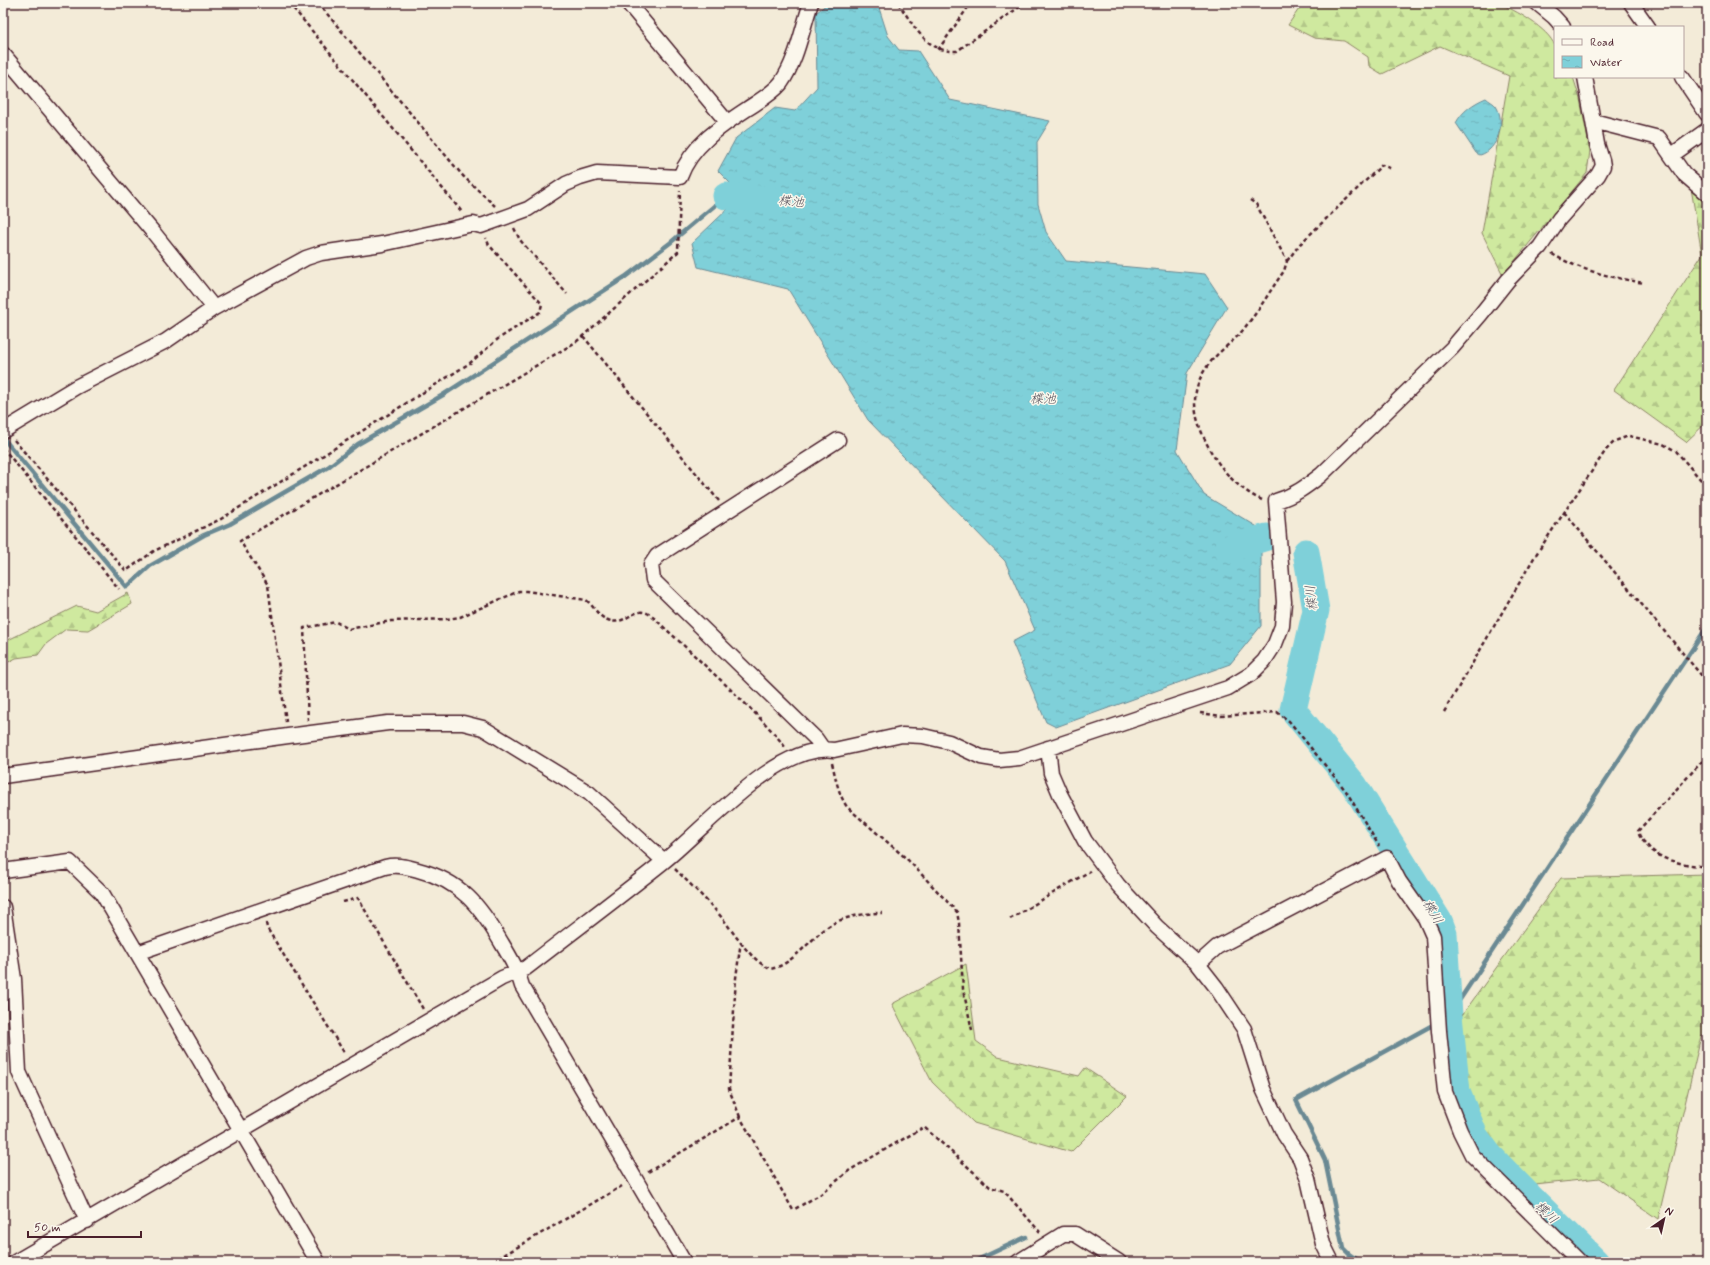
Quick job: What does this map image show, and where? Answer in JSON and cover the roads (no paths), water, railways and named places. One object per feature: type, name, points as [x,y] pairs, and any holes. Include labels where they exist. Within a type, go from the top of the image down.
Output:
[{"type":"street","points":[[628,3],[727,122]]},
{"type":"street","points":[[5,429],[76,387],[166,341],[214,308],[306,258],[477,225],[528,209],[566,184],[597,173],[680,177],[684,167],[698,147],[727,122],[769,95],[781,83],[792,62],[811,3]]},
{"type":"street","points":[[1536,3],[1554,16],[1562,26]]},
{"type":"street","points":[[1631,3],[1647,26]]},
{"type":"street","points":[[3,54],[153,232],[214,308]]},
{"type":"street","points":[[21,1261],[352,1065],[502,978],[526,968],[664,861],[742,790],[762,775],[793,759],[826,749],[902,735],[923,736],[949,742],[981,757],[999,760],[1019,758],[1179,706],[1228,688],[1251,674],[1264,661],[1275,644],[1282,626],[1284,602],[1276,502],[1303,489],[1322,475],[1452,348],[1508,280],[1540,247],[1559,219],[1598,175],[1603,166],[1585,78]]},
{"type":"street","points":[[1683,78],[1707,114]]},
{"type":"street","points":[[1593,121],[1659,138],[1684,174],[1707,194]]},
{"type":"street","points":[[1672,155],[1707,130]]},
{"type":"street","points":[[826,749],[652,580],[651,565],[657,556],[728,512],[838,440]]},
{"type":"street","points":[[3,776],[388,723],[463,723],[483,728],[589,793],[664,861]]},
{"type":"street","points":[[1048,748],[1051,773],[1060,794],[1085,840],[1118,885],[1157,927],[1198,964],[1216,987],[1244,1029],[1263,1089],[1284,1134],[1300,1158],[1308,1179],[1323,1244],[1330,1261]]},
{"type":"street","points":[[1198,964],[1217,948],[1387,858],[1399,881],[1425,918],[1434,936],[1438,1031],[1445,1092],[1460,1131],[1472,1156],[1580,1262]]},
{"type":"street","points":[[3,871],[70,862],[102,893],[318,1262]]},
{"type":"street","points":[[137,953],[396,864],[444,879],[462,890],[486,917],[518,971],[522,986],[684,1262]]},
{"type":"street","points":[[3,907],[14,979],[19,1072],[87,1221]]},
{"type":"street","points":[[1018,1262],[1063,1234],[1075,1234],[1119,1262]]},
{"type":"water","name":"楪池","points":[[828,3],[863,3],[879,8],[888,36],[899,50],[918,51],[950,100],[1050,121],[1037,142],[1038,204],[1046,232],[1066,261],[1205,274],[1227,307],[1187,373],[1177,450],[1204,495],[1261,529],[1261,626],[1230,664],[1056,727],[1046,722],[1012,642],[1035,630],[1005,561],[868,420],[788,289],[698,267],[692,243],[734,203],[737,190],[718,171],[736,138],[775,108],[795,111],[817,87],[816,13]]},
{"type":"water","points":[[1486,98],[1496,106],[1499,112],[1500,127],[1496,142],[1486,152],[1480,155],[1476,153],[1456,123],[1469,108]]},
{"type":"waterway","points":[[3,438],[127,587],[150,566],[204,535],[230,524],[328,467],[358,444],[443,395],[625,277],[670,243],[726,196]]},
{"type":"waterway","name":"楪池","points":[[726,196],[772,200]]},
{"type":"waterway","name":"楪池","points":[[1227,549],[1267,537]]},
{"type":"waterway","name":"楪川","points":[[1306,552],[1316,610],[1293,710],[1354,785],[1440,923],[1444,934],[1449,1016],[1457,1092],[1475,1136],[1490,1156],[1596,1262]]},
{"type":"waterway","points":[[1361,1262],[1350,1255],[1343,1248],[1325,1160],[1296,1100],[1449,1016],[1707,627]]},
{"type":"waterway","points":[[973,1262],[1026,1237]]}]
